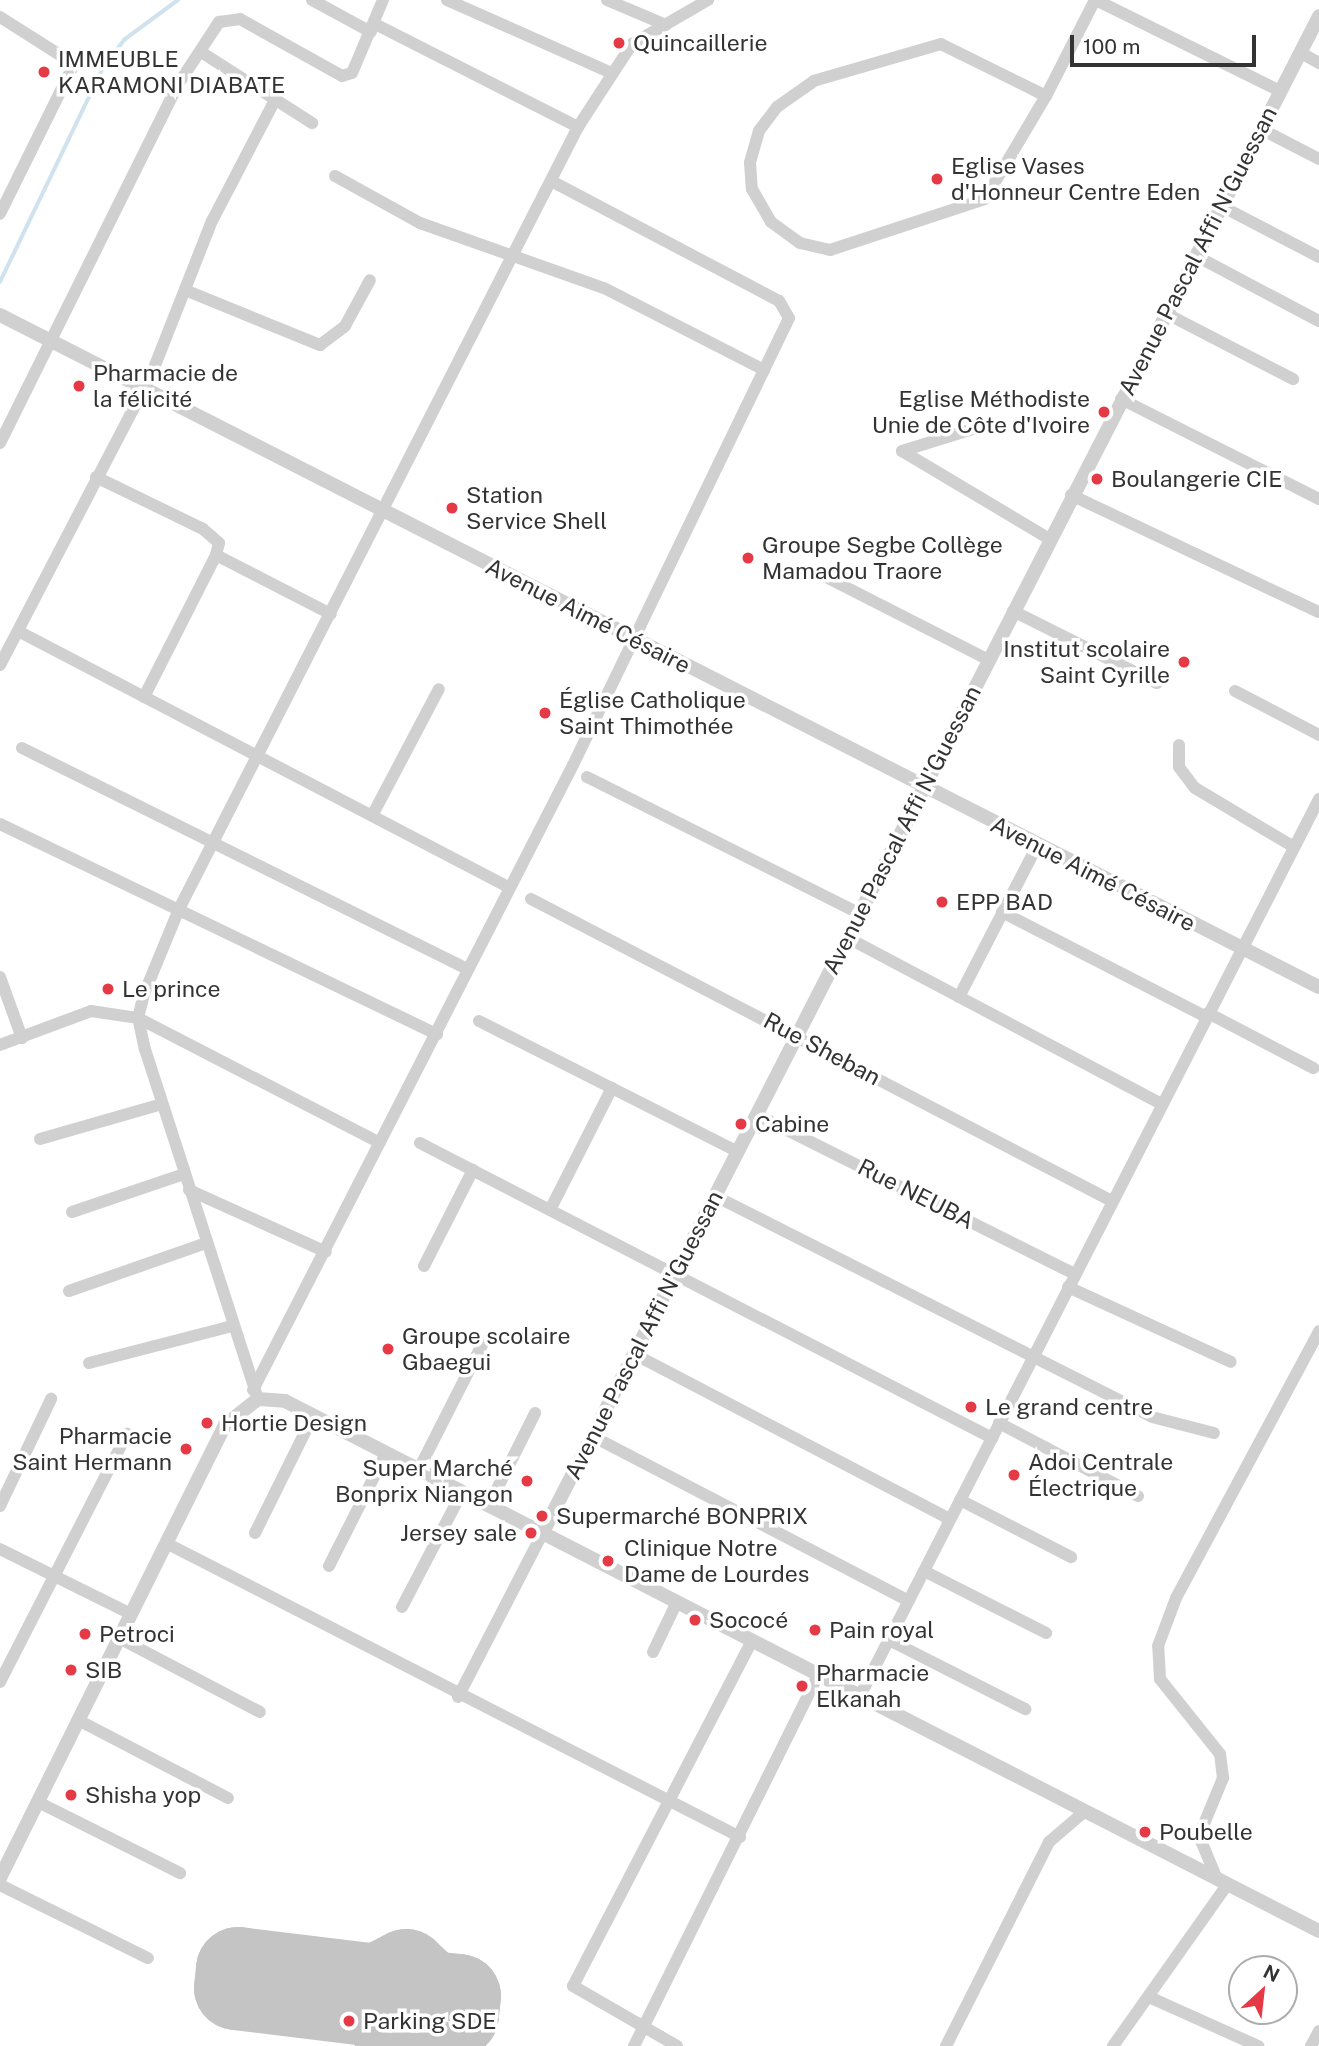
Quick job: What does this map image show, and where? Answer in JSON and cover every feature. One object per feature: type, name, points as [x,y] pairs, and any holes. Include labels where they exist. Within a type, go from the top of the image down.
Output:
[{"type":"street","points":[[312,0],[579,127]]},
{"type":"street","points":[[0,443],[177,86],[226,17],[342,76],[352,73],[383,0]]},
{"type":"street","points":[[447,0],[469,4],[612,73]]},
{"type":"street","points":[[607,0],[666,25]]},
{"type":"street","points":[[256,1395],[162,1104],[138,1018],[179,909],[513,261],[579,127],[632,44],[705,0]]},
{"type":"street","points":[[1046,96],[941,44],[814,81],[777,107],[759,131],[750,163],[752,188],[771,222],[800,243],[830,250],[861,245],[985,199],[1046,96],[1096,0],[1280,92]]},
{"type":"street","name":"Avenue Pascal Affi N'Guessan","points":[[543,1532],[924,789],[1048,538],[1198,257],[1319,16]]},
{"type":"street","points":[[0,17],[74,64],[0,214]]},
{"type":"street","points":[[201,52],[312,123]]},
{"type":"street","points":[[1301,53],[1319,63]]},
{"type":"street","points":[[0,665],[141,388],[185,290],[212,221],[276,98]]},
{"type":"street","points":[[1263,130],[1319,159]]},
{"type":"street","points":[[335,176],[421,223],[513,261],[604,288],[764,370]]},
{"type":"street","points":[[0,1878],[225,1425],[256,1395],[437,1034],[789,318],[779,301],[553,182]]},
{"type":"street","points":[[1223,207],[1319,257]]},
{"type":"street","points":[[1198,257],[1319,321]]},
{"type":"street","points":[[185,290],[320,345],[345,326],[370,280]]},
{"type":"street","name":"Avenue Aimé Césaire","points":[[0,314],[383,514],[632,637],[924,789],[1319,987]]},
{"type":"street","points":[[1167,314],[1293,379]]},
{"type":"street","points":[[1121,399],[1319,499]]},
{"type":"street","points":[[979,427],[902,451],[1048,538]]},
{"type":"street","points":[[96,477],[204,529],[219,543],[216,555],[144,696]]},
{"type":"street","points":[[1071,495],[1319,612]]},
{"type":"street","points":[[216,555],[331,614]]},
{"type":"street","points":[[824,576],[989,660]]},
{"type":"street","points":[[1013,611],[1157,683]]},
{"type":"street","points":[[18,631],[373,814],[508,887]]},
{"type":"street","points":[[373,814],[439,689]]},
{"type":"street","points":[[1235,691],[1319,735]]},
{"type":"street","points":[[1179,745],[1179,767],[1195,789],[1294,847]]},
{"type":"street","points":[[22,748],[214,841],[468,970]]},
{"type":"street","points":[[587,777],[860,914]]},
{"type":"street","points":[[860,1696],[1161,1104],[1317,807]]},
{"type":"street","points":[[0,824],[437,1034]]},
{"type":"street","points":[[960,997],[1037,846]]},
{"type":"street","name":"Rue Sheban","points":[[531,898],[1112,1201]]},
{"type":"street","points":[[1002,912],[1313,1068]]},
{"type":"street","points":[[848,938],[1161,1104]]},
{"type":"street","points":[[0,977],[22,1038]]},
{"type":"street","points":[[0,1045],[90,1011],[138,1018],[380,1143]]},
{"type":"street","points":[[479,1021],[738,1152]]},
{"type":"street","points":[[550,1210],[612,1088]]},
{"type":"street","points":[[40,1139],[162,1104]]},
{"type":"street","name":"Rue NEUBA","points":[[757,1115],[1074,1274]]},
{"type":"street","points":[[420,1143],[992,1438]]},
{"type":"street","points":[[424,1266],[473,1170]]},
{"type":"street","points":[[72,1212],[184,1174]]},
{"type":"street","points":[[189,1190],[326,1252]]},
{"type":"street","points":[[715,1196],[1153,1417],[1214,1433]]},
{"type":"street","points":[[69,1292],[206,1243]]},
{"type":"street","points":[[1068,1287],[1231,1362]]},
{"type":"street","points":[[89,1363],[232,1326]]},
{"type":"street","points":[[1222,1882],[1199,1836],[1223,1778],[1220,1754],[1160,1679],[1158,1646],[1176,1598],[1319,1331]]},
{"type":"street","points":[[419,1469],[483,1343]]},
{"type":"street","points":[[634,1354],[950,1519]]},
{"type":"street","points":[[256,1395],[285,1401],[1319,1931]]},
{"type":"street","points":[[0,1506],[51,1399]]},
{"type":"street","points":[[489,1505],[535,1413]]},
{"type":"street","points":[[255,1533],[313,1416]]},
{"type":"street","points":[[999,1423],[1138,1496]]},
{"type":"street","points":[[0,1682],[128,1434]]},
{"type":"street","points":[[592,1436],[909,1601]]},
{"type":"street","points":[[329,1566],[386,1453]]},
{"type":"street","points":[[402,1608],[463,1492]]},
{"type":"street","points":[[960,1500],[1071,1557]]},
{"type":"street","points":[[458,1697],[543,1532]]},
{"type":"street","points":[[166,1543],[458,1697],[740,1837]]},
{"type":"street","points":[[0,1549],[131,1614]]},
{"type":"street","points":[[924,1571],[1046,1633]]},
{"type":"street","points":[[653,1652],[677,1602]]},
{"type":"street","points":[[119,1638],[260,1712]]},
{"type":"street","points":[[677,2046],[573,1986],[752,1640]]},
{"type":"street","points":[[889,1640],[1025,1709]]},
{"type":"street","points":[[634,2046],[819,1674]]},
{"type":"street","points":[[78,1720],[228,1798]]},
{"type":"street","points":[[38,1802],[180,1873]]},
{"type":"street","points":[[946,2046],[1049,1842],[1085,1811]]},
{"type":"street","points":[[1116,2045],[1222,1882]]},
{"type":"street","points":[[0,1885],[148,1958]]},
{"type":"street","points":[[1149,1997],[1258,2046]]},
{"type":"street","points":[[1311,2046],[1319,2032]]},
{"type":"waterway","points":[[0,282],[104,66],[124,40],[178,0]]},
{"type":"runway","points":[[238,1969],[377,1986],[406,1971],[430,1993],[459,1996],[457,2015],[427,2011],[419,2021],[393,2025],[375,2005],[236,1988],[238,1969]]},
{"type":"place","name":"Quincaillerie","points":[[619,43]]},
{"type":"place","name":"IMMEUBLE KARAMONI DIABATE","points":[[44,72]]},
{"type":"place","name":"Eglise Vases d'Honneur Centre Eden","points":[[937,179]]},
{"type":"place","name":"Pharmacie de la félicité","points":[[79,386]]},
{"type":"place","name":"Eglise Méthodiste Unie de Côte d'Ivoire","points":[[1104,412]]},
{"type":"place","name":"Boulangerie CIE","points":[[1097,479]]},
{"type":"place","name":"Station Service Shell","points":[[452,508]]},
{"type":"place","name":"Groupe Segbe Collège Mamadou Traore","points":[[748,558]]},
{"type":"place","name":"Institut scolaire Saint Cyrille","points":[[1184,662]]},
{"type":"place","name":"Église Catholique Saint Thimothée","points":[[545,713]]},
{"type":"place","name":"EPP BAD","points":[[942,902]]},
{"type":"place","name":"Le prince","points":[[108,989]]},
{"type":"place","name":"Cabine","points":[[741,1124]]},
{"type":"place","name":"Groupe scolaire Gbaegui","points":[[388,1349]]},
{"type":"place","name":"Le grand centre","points":[[971,1407]]},
{"type":"place","name":"Hortie Design","points":[[207,1423]]},
{"type":"place","name":"Pharmacie Saint Hermann","points":[[186,1449]]},
{"type":"place","name":"Adoi Centrale Électrique","points":[[1014,1475]]},
{"type":"place","name":"Super Marché Bonprix Niangon","points":[[527,1481]]},
{"type":"place","name":"Supermarché BONPRIX","points":[[542,1516]]},
{"type":"place","name":"Jersey sale","points":[[531,1533]]},
{"type":"place","name":"Clinique Notre Dame de Lourdes","points":[[608,1561]]},
{"type":"place","name":"Sococé","points":[[695,1620]]},
{"type":"place","name":"Pain royal","points":[[815,1630]]},
{"type":"place","name":"Petroci","points":[[85,1634]]},
{"type":"place","name":"SIB","points":[[71,1670]]},
{"type":"place","name":"Pharmacie Elkanah","points":[[802,1686]]},
{"type":"place","name":"Shisha yop","points":[[71,1795]]},
{"type":"place","name":"Poubelle","points":[[1145,1832]]},
{"type":"place","name":"Parking SDE","points":[[349,2021]]}]
